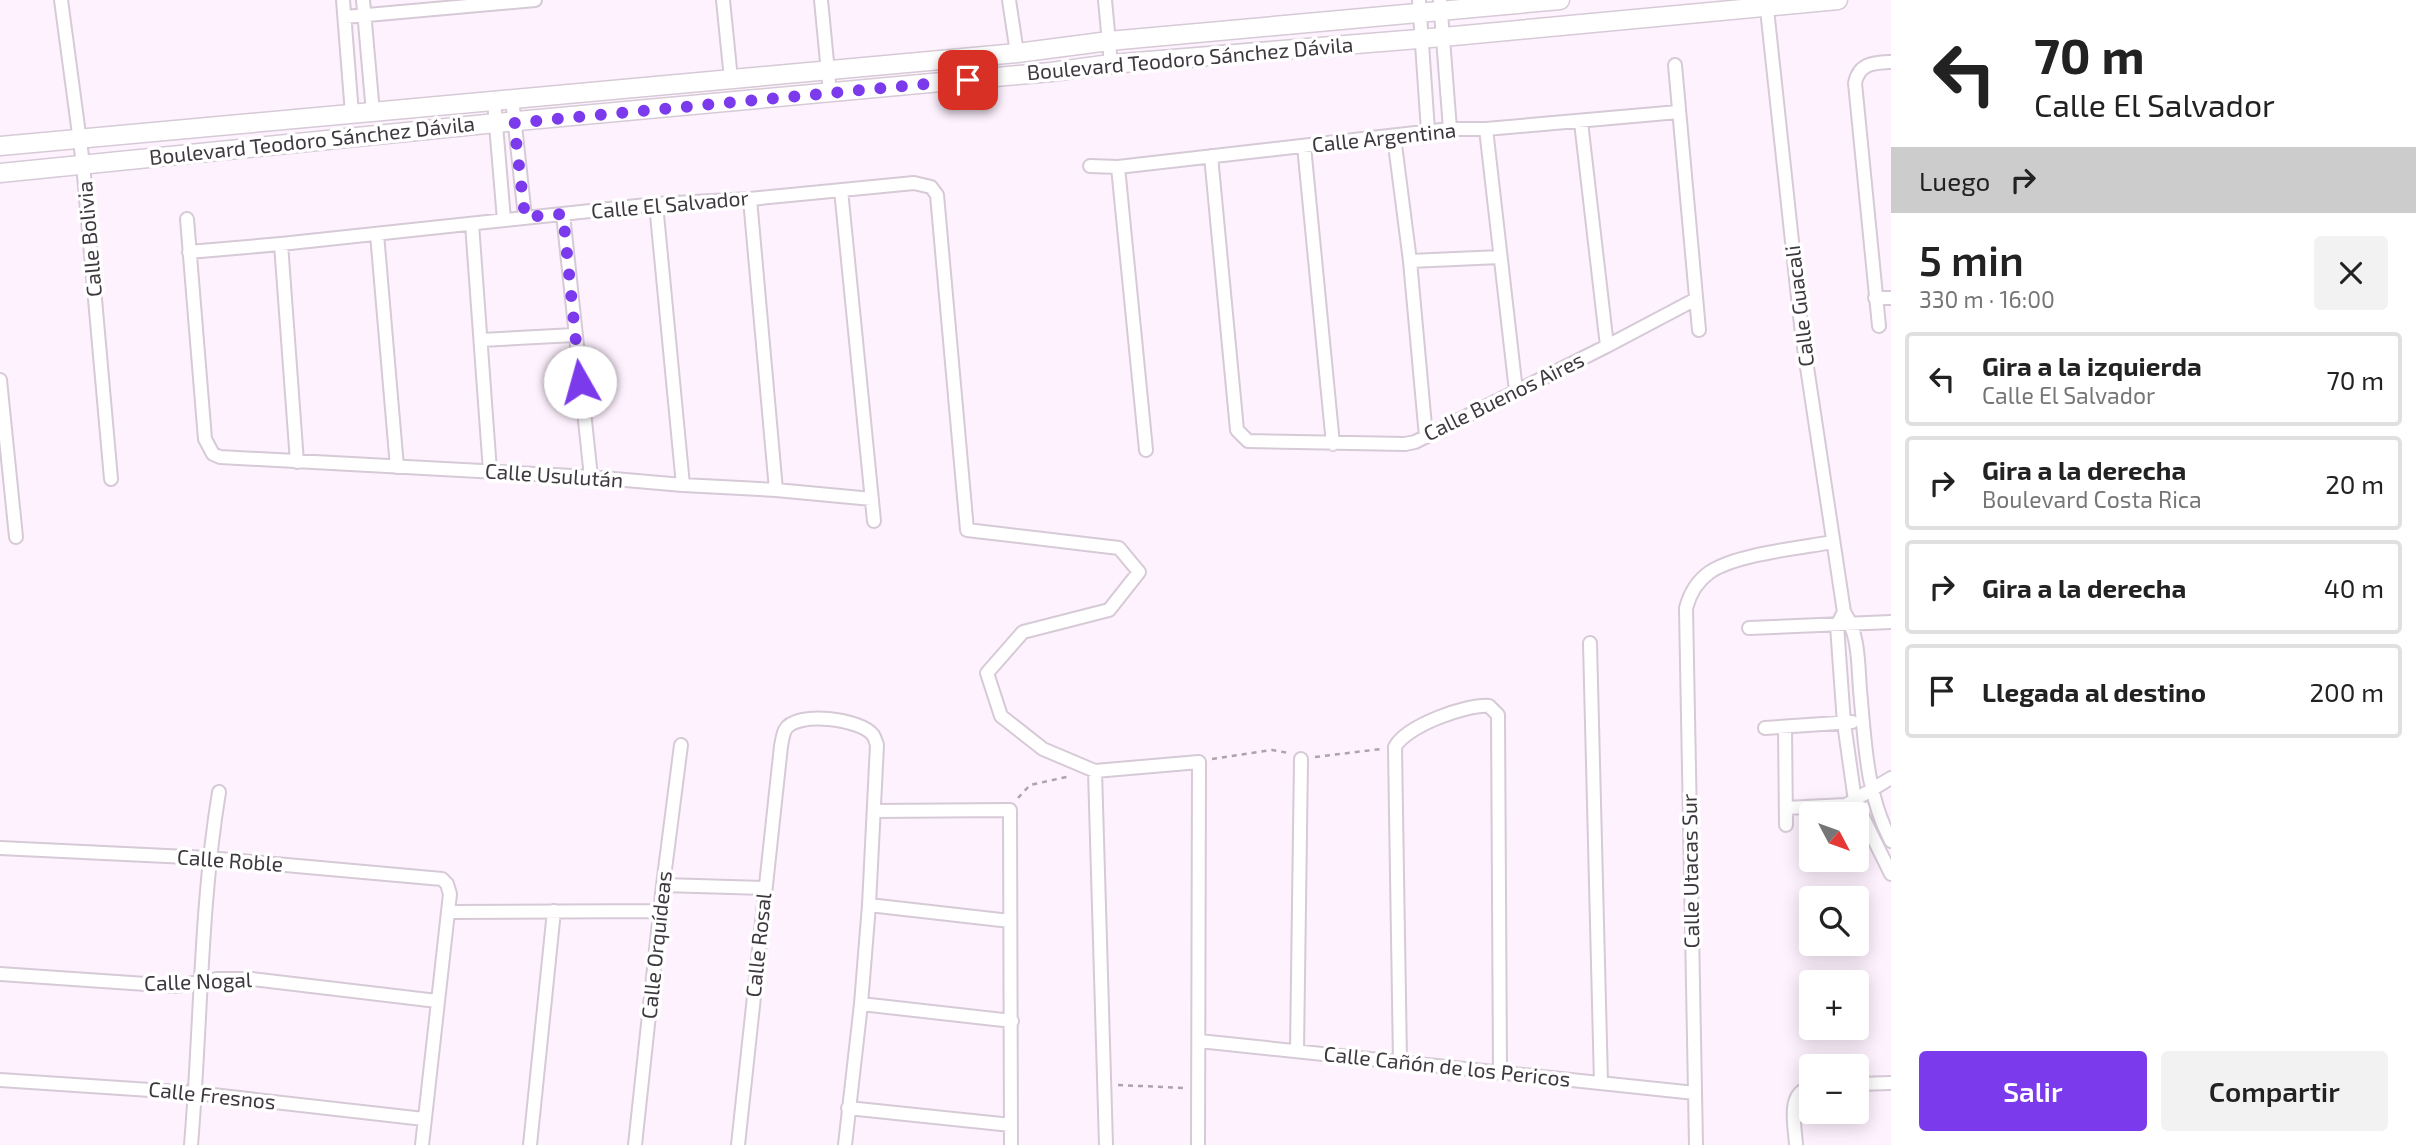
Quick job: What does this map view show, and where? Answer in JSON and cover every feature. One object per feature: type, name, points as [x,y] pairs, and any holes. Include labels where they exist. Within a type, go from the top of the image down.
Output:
[{"type":"street","name":"Calle Bolivia","points":[[61,0],[83,164],[111,480]]},
{"type":"street","points":[[343,0],[352,114]]},
{"type":"street","points":[[363,0],[373,113]]},
{"type":"street","points":[[345,17],[535,0]]},
{"type":"street","points":[[723,0],[730,79]]},
{"type":"street","points":[[821,0],[830,93]]},
{"type":"street","points":[[1009,0],[1017,53]]},
{"type":"street","points":[[1105,0],[1111,64]]},
{"type":"street","name":"Boulevard Teodoro Sánchez Dávila","points":[[0,146],[1017,53],[1419,7],[1560,0]]},
{"type":"street","name":"Boulevard Teodoro Sánchez Dávila","points":[[0,173],[496,123],[1051,72],[1111,64],[1443,37],[1766,3],[1838,0]]},
{"type":"street","name":"Calle Guacali","points":[[1766,3],[1802,334],[1833,542],[1844,612],[1852,624],[1870,789],[1879,819],[1891,841]]},
{"type":"street","points":[[1441,6],[1450,129]]},
{"type":"street","points":[[1419,7],[1428,131]]},
{"type":"street","points":[[1879,327],[1854,83],[1857,73],[1865,65],[1891,62]]},
{"type":"street","points":[[1675,65],[1699,330]]},
{"type":"street","points":[[503,99],[514,123],[525,217]]},
{"type":"street","points":[[503,99],[496,123],[504,220]]},
{"type":"street","name":"Calle Argentina","points":[[1090,166],[1118,167],[1428,131],[1581,122],[1678,112]]},
{"type":"street","points":[[1581,122],[1607,346]]},
{"type":"street","points":[[1486,129],[1516,391]]},
{"type":"street","points":[[1394,137],[1410,261],[1426,437]]},
{"type":"street","points":[[1304,146],[1333,444]]},
{"type":"street","name":"Calle Buenos Aires","points":[[1211,156],[1237,430],[1248,441],[1405,444],[1426,437],[1696,299]]},
{"type":"street","points":[[1118,167],[1146,450]]},
{"type":"street","name":"Calle El Salvador","points":[[189,252],[656,204],[750,199],[922,183],[931,187],[937,195],[967,530],[1119,548],[1139,572],[1109,610],[1023,632],[987,673],[1001,716],[1043,749],[1095,771]]},
{"type":"street","points":[[841,190],[874,521]]},
{"type":"street","points":[[750,199],[776,490]]},
{"type":"street","points":[[656,204],[683,485]]},
{"type":"street","points":[[563,214],[591,477]]},
{"type":"street","points":[[187,219],[189,252]]},
{"type":"street","points":[[472,224],[489,471]]},
{"type":"street","points":[[377,234],[397,467]]},
{"type":"street","points":[[281,244],[297,462]]},
{"type":"street","name":"Calle Usulután","points":[[189,252],[205,439],[213,454],[235,460],[591,477],[872,499]]},
{"type":"street","points":[[1410,261],[1500,257]]},
{"type":"street","points":[[1875,298],[1891,298]]},
{"type":"street","points":[[481,340],[574,335]]},
{"type":"street","points":[[0,380],[6,518],[16,537]]},
{"type":"street","name":"Calle Utacas Sur","points":[[1696,1145],[1685,622],[1689,596],[1696,584],[1710,572],[1725,565],[1833,542]]},
{"type":"street","points":[[1844,612],[1837,625],[1844,723],[1855,801],[1891,874]]},
{"type":"street","points":[[1749,628],[1891,622]]},
{"type":"street","points":[[1590,643],[1601,1083]]},
{"type":"street","points":[[1400,1062],[1395,747],[1400,738],[1411,730],[1476,705],[1489,706],[1497,715],[1500,1073]]},
{"type":"street","name":"Calle Rosal","points":[[738,1145],[782,746],[785,730],[793,722],[803,719],[850,723],[873,734],[877,745],[874,811]]},
{"type":"street","points":[[1765,728],[1863,721]]},
{"type":"street","points":[[1785,727],[1786,825]]},
{"type":"street","name":"Calle Orquídeas","points":[[635,1145],[681,745]]},
{"type":"street","points":[[1297,1051],[1301,759]]},
{"type":"street","points":[[1106,1145],[1095,771],[1199,762],[1198,1145]]},
{"type":"street","points":[[1786,808],[1846,805],[1891,778]]},
{"type":"street","points":[[191,1145],[208,858],[219,792]]},
{"type":"street","points":[[845,1145],[861,1004],[874,811],[1010,810],[1011,1145]]},
{"type":"street","name":"Calle Roble","points":[[0,848],[208,858],[434,877],[447,884],[450,894],[449,912]]},
{"type":"street","points":[[663,885],[765,888]]},
{"type":"street","points":[[869,905],[1010,921]]},
{"type":"street","points":[[530,1145],[554,911]]},
{"type":"street","points":[[422,1145],[449,912],[660,911]]},
{"type":"street","name":"Calle Nogal","points":[[0,974],[175,986],[202,981],[252,979],[437,1001]]},
{"type":"street","points":[[861,1004],[1012,1021]]},
{"type":"street","name":"Calle Cañón de los Pericos","points":[[1199,1041],[1695,1093]]},
{"type":"street","name":"Calle Fresnos","points":[[0,1080],[195,1093],[424,1119]]},
{"type":"street","points":[[1869,1084],[1891,1083]]},
{"type":"street","points":[[1796,1145],[1794,1108],[1799,1092]]},
{"type":"street","points":[[848,1108],[1011,1125]]},
{"type":"path","points":[[1010,810],[1030,785],[1095,771]]},
{"type":"path","points":[[1105,1085],[1199,1088]]},
{"type":"route","points":[[580,382],[563,214],[525,217],[514,123],[968,80]]}]
